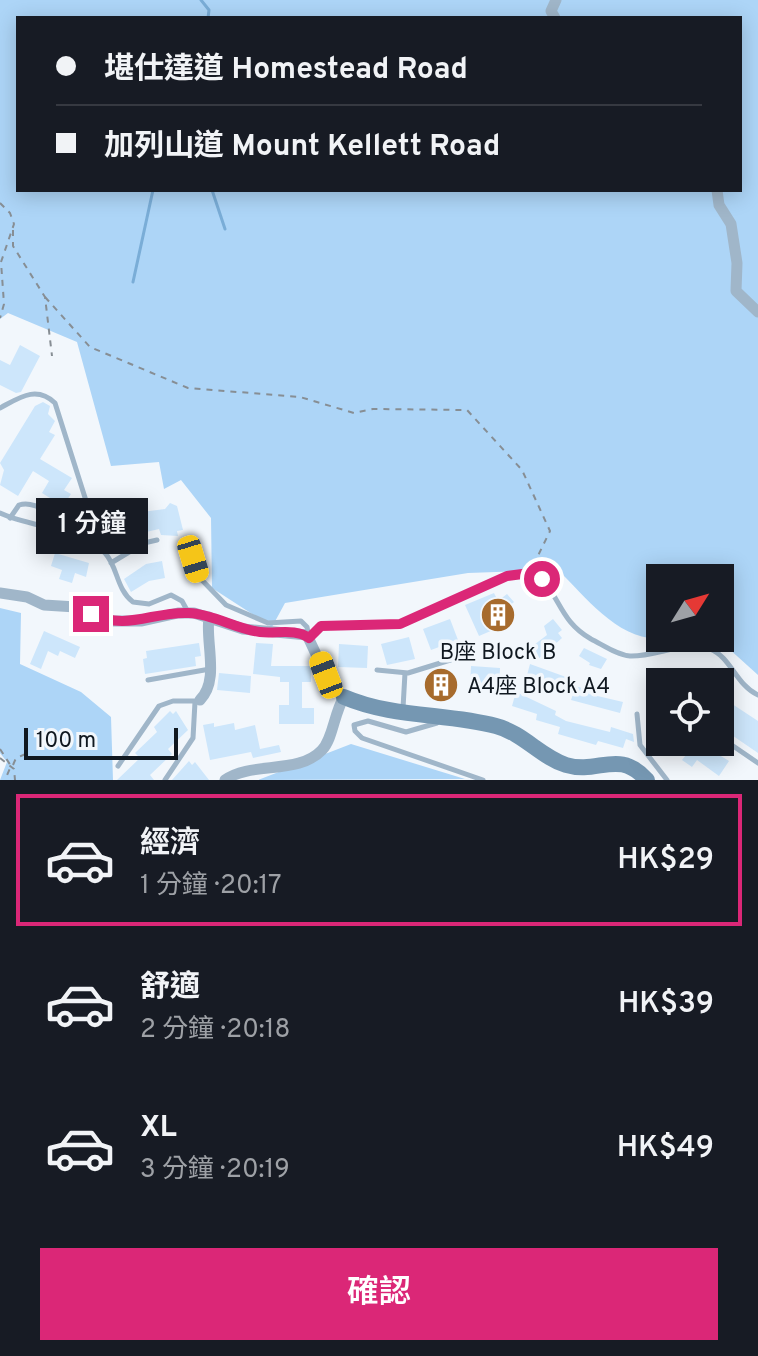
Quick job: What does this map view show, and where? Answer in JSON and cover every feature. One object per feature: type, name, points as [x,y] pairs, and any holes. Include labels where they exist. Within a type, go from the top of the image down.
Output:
[{"type":"street","points":[[717,192],[719,205],[731,224],[736,258],[736,291],[758,312]]},
{"type":"street","points":[[0,593],[27,597],[44,605],[76,607],[111,621],[142,621],[188,613],[243,629],[299,632],[309,638],[328,680],[344,697],[369,707],[505,728],[564,764],[574,767],[621,763],[633,767],[647,780]]},
{"type":"street","points":[[198,701],[208,689],[210,669],[206,638],[209,617]]},
{"type":"street","points":[[225,780],[245,770],[277,768],[319,753],[325,746],[336,710],[344,697]]},
{"type":"lane","points":[[0,408],[33,393],[43,394],[55,403],[88,507],[86,517],[76,524],[68,523],[30,503],[19,505],[10,518]]},
{"type":"lane","points":[[0,513],[33,527],[54,529],[104,552],[118,584],[133,602],[149,604],[171,595],[182,601],[188,613]]},
{"type":"lane","points":[[111,563],[144,543],[157,540]]},
{"type":"lane","points":[[187,541],[198,576],[226,605],[268,623],[301,621],[307,627],[309,638]]},
{"type":"lane","points":[[309,638],[321,626],[400,624],[507,576],[530,573],[549,587],[571,626],[593,640],[631,656],[690,647],[709,649],[721,657],[742,685],[758,695]]},
{"type":"lane","points":[[377,670],[405,673],[460,657]]},
{"type":"lane","points":[[148,680],[210,669]]},
{"type":"lane","points":[[403,712],[405,673]]},
{"type":"lane","points":[[118,766],[159,706],[173,701],[198,701],[193,738],[165,780]]},
{"type":"lane","points":[[637,714],[636,729],[640,745],[667,780]]},
{"type":"lane","points":[[450,719],[406,732],[368,721],[354,725],[362,738],[483,780]]},
{"type":"lane","points":[[734,747],[758,763]]},
{"type":"path","points":[[0,203],[12,215],[13,246],[45,297],[90,347],[188,388],[300,397],[354,413],[373,409],[467,410],[522,470],[550,531],[530,573]]},
{"type":"path","points":[[0,318],[4,304],[1,262],[13,230]]},
{"type":"path","points":[[45,297],[52,356]]},
{"type":"path","points":[[0,749],[11,766],[15,780]]},
{"type":"path","points":[[5,780],[16,758],[28,753]]},
{"type":"path","points":[[0,758],[11,766]]},
{"type":"shaded area","points":[[0,0],[758,0],[758,675],[733,652],[734,564],[646,564],[646,638],[618,626],[558,570],[468,573],[285,603],[272,627],[212,588],[211,518],[181,480],[164,489],[159,462],[111,466],[77,342],[8,313],[0,319]]},
{"type":"shaded area","points":[[0,608],[21,613],[20,664],[81,692],[111,717],[113,780],[0,780],[7,762],[0,753]]},
{"type":"shaded area","points":[[351,744],[465,779],[258,780]]},
{"type":"building","points":[[20,345],[40,356],[21,392],[16,393],[0,385],[0,360],[10,365]]},
{"type":"building","points":[[43,402],[50,406],[48,414],[55,421],[49,432],[55,435],[40,459],[72,478],[64,490],[71,494],[63,506],[42,493],[49,481],[33,471],[18,496],[0,485],[4,470],[0,463],[35,406]]},
{"type":"building","points":[[170,503],[177,506],[183,530],[177,531],[178,536],[161,535],[159,529],[142,533],[118,549],[116,546],[110,550],[100,536],[134,513],[165,509]]},
{"type":"building","points":[[55,553],[89,563],[86,577],[75,573],[72,583],[59,579],[62,570],[51,566]]},
{"type":"building","points":[[162,561],[165,578],[149,581],[131,592],[124,579],[146,564]]},
{"type":"building","name":"B座 Block B","points":[[494,593],[498,601],[507,594],[514,602],[502,612],[507,624],[479,636],[465,605]]},
{"type":"building","points":[[450,619],[458,640],[431,650],[423,629]]},
{"type":"building","points":[[553,619],[562,630],[558,633],[562,638],[536,661],[530,648],[547,635],[544,626]]},
{"type":"building","points":[[44,631],[80,647],[75,658],[60,651],[58,656],[48,651],[41,669],[30,664]]},
{"type":"building","points":[[409,637],[415,659],[387,665],[381,644]]},
{"type":"building","points":[[199,643],[201,656],[195,657],[196,666],[145,674],[143,659],[147,658],[146,651]]},
{"type":"building","points":[[256,643],[273,644],[271,666],[311,666],[311,682],[302,682],[302,708],[314,708],[314,724],[279,724],[279,705],[289,705],[289,682],[280,682],[280,677],[253,674]]},
{"type":"building","points":[[339,644],[368,646],[367,668],[338,667]]},
{"type":"building","points":[[584,648],[607,659],[601,669],[589,665],[579,656]]},
{"type":"building","points":[[530,664],[566,677],[567,684],[590,690],[589,694],[623,702],[620,713],[571,700],[573,694],[526,679]]},
{"type":"building","points":[[471,666],[500,668],[499,690],[470,689]]},
{"type":"building","name":"A4座 Block A4","points":[[452,671],[458,692],[430,700],[424,679]]},
{"type":"building","points":[[219,673],[251,676],[250,693],[217,690]]},
{"type":"building","points":[[516,692],[556,711],[555,715],[566,721],[610,732],[611,727],[633,734],[634,742],[626,739],[623,748],[598,741],[596,745],[558,734],[560,727],[536,720],[537,714],[512,706]]},
{"type":"building","points":[[734,705],[758,721],[758,753],[734,737]]},
{"type":"building","points":[[170,711],[173,714],[176,711],[188,730],[168,749],[172,754],[150,775],[154,780],[117,780],[140,758],[135,753],[157,732],[154,727]]},
{"type":"building","points":[[214,723],[214,727],[234,723],[235,730],[255,725],[260,749],[279,745],[281,752],[253,758],[251,752],[210,760],[203,725]]},
{"type":"building","points":[[685,756],[721,756],[729,761],[719,776],[697,760],[692,767],[682,760]]},
{"type":"building","points":[[189,761],[192,765],[195,762],[209,780],[172,780]]},
{"type":"waterway","points":[[201,0],[209,10],[208,16]]},
{"type":"waterway","points":[[133,282],[153,192]]},
{"type":"waterway","points":[[213,192],[225,229]]},
{"type":"place","name":"B座 Block B","points":[[498,615]]},
{"type":"place","name":"A4座 Block A4","points":[[441,685]]},
{"type":"route","points":[[91,614],[111,621],[142,621],[194,613],[233,627],[266,633],[299,632],[309,638],[321,626],[400,624],[507,576],[530,573],[542,579]]}]
